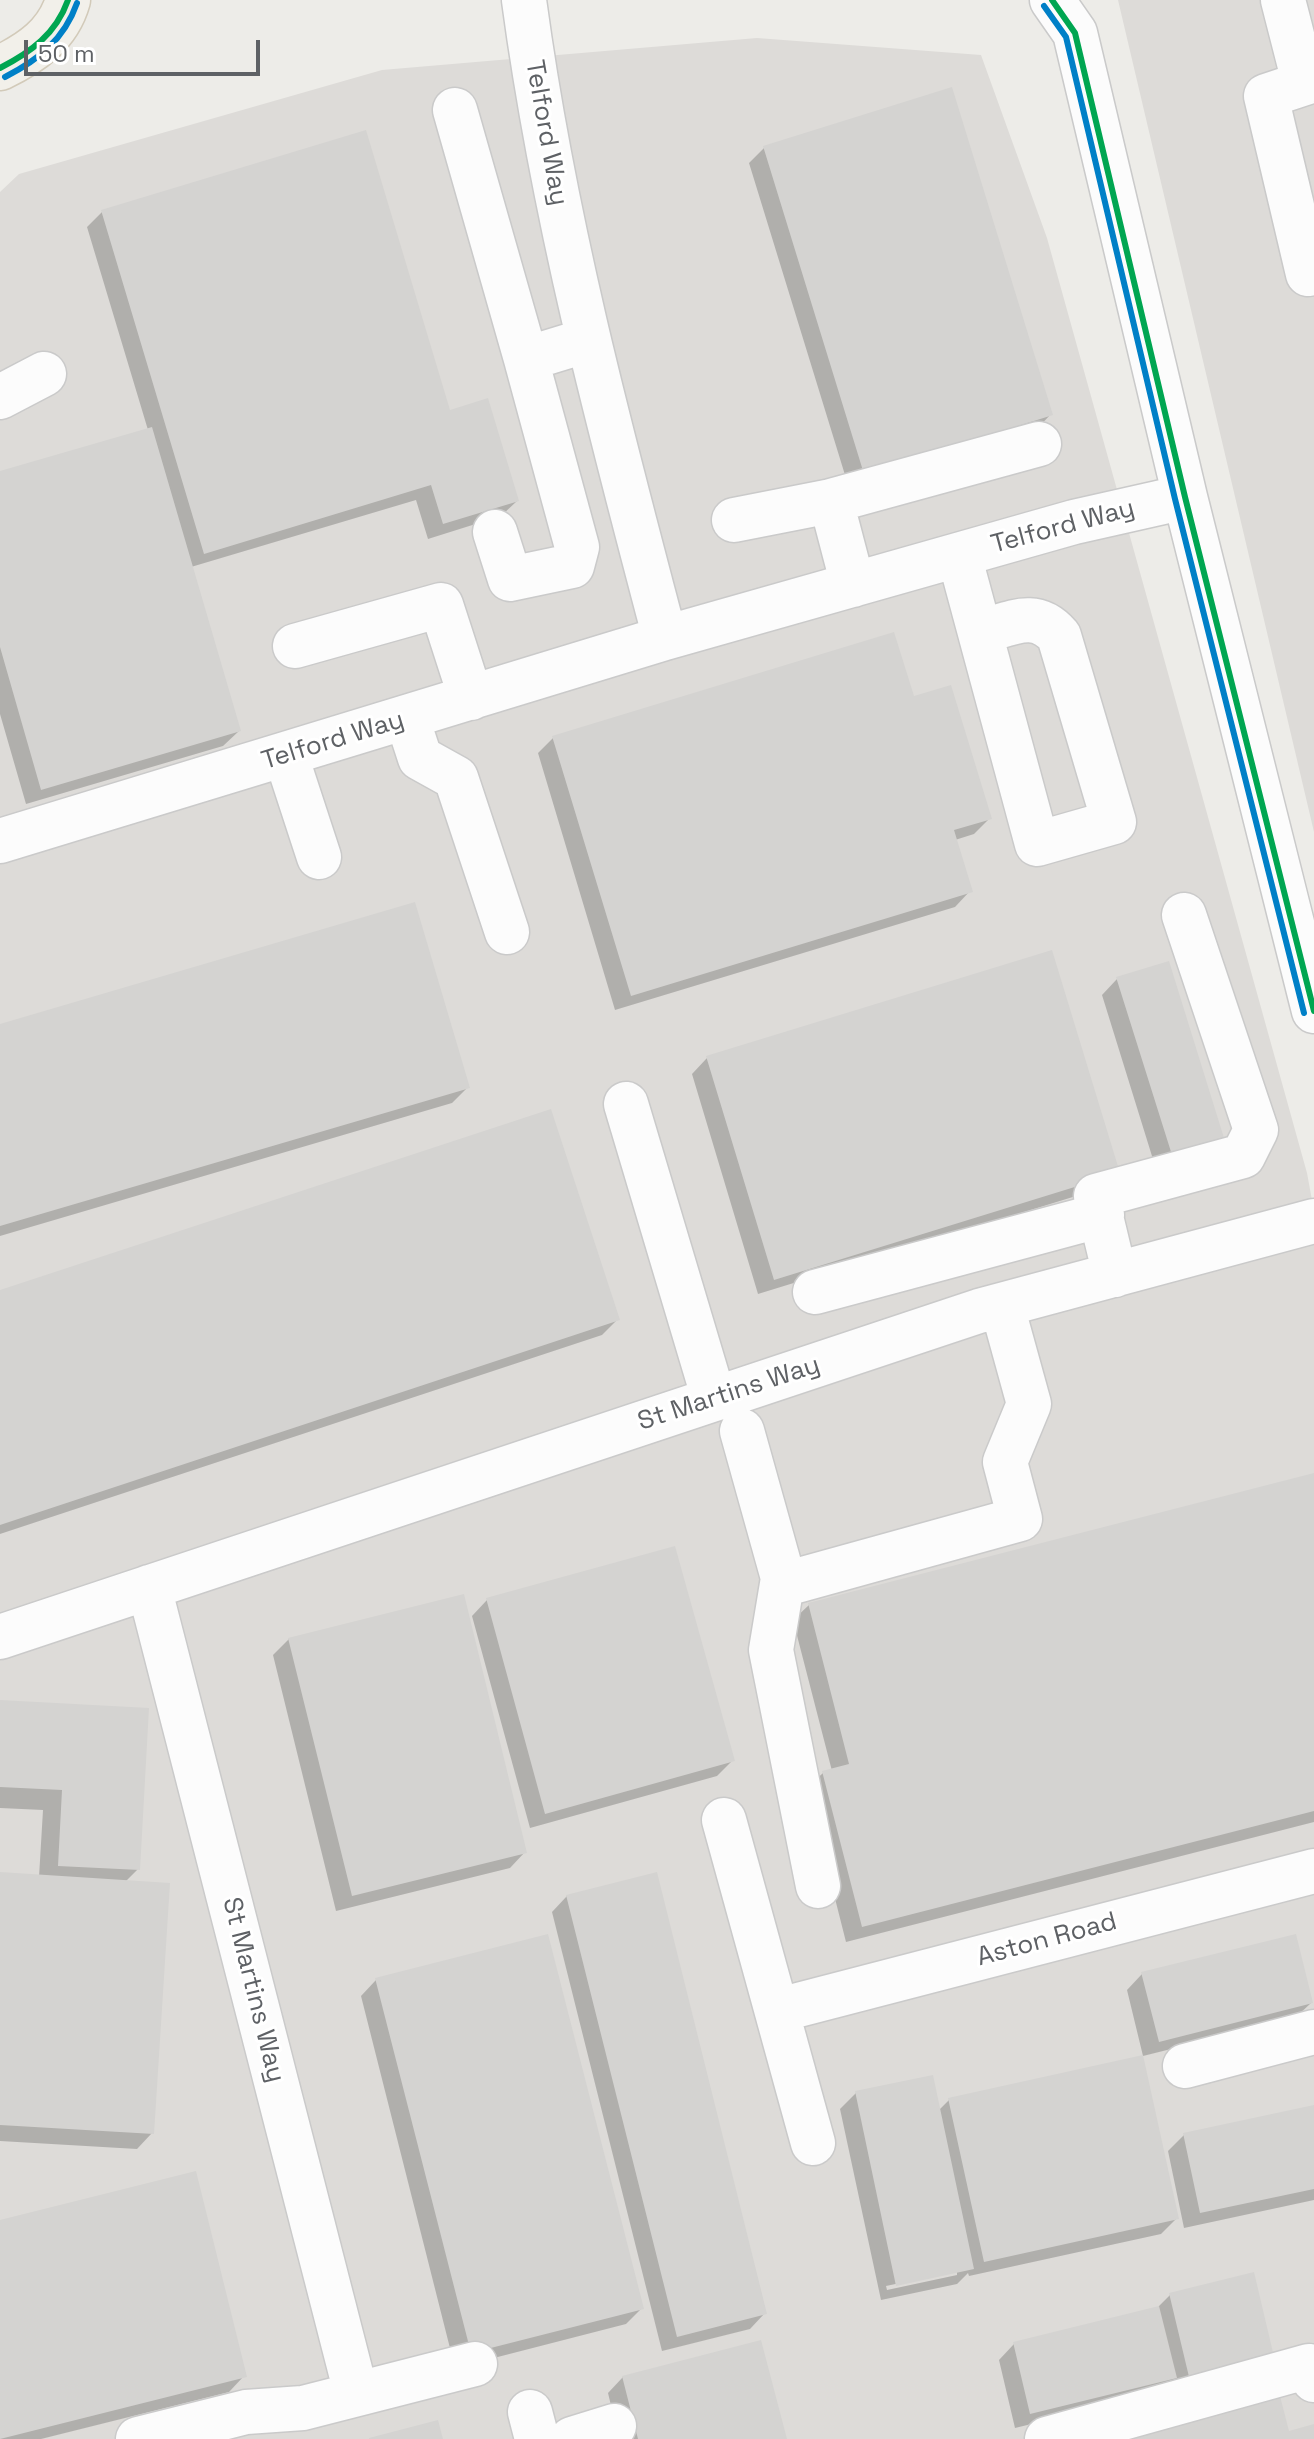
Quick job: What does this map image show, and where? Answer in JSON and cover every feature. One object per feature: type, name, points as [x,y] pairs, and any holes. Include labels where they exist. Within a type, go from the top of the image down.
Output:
[{"type":"main road","points":[[0,68],[34,52],[63,15],[68,0]]},
{"type":"street","name":"Telford Way","points":[[524,0],[536,92],[588,340],[665,638]]},
{"type":"street","points":[[1283,0],[1309,81],[1266,96],[1308,274]]},
{"type":"street","points":[[1068,11],[1185,497],[1314,1011]]},
{"type":"street","points":[[455,110],[577,547],[572,566],[510,579],[495,532]]},
{"type":"street","points":[[526,359],[588,340]]},
{"type":"street","points":[[0,397],[44,374]]},
{"type":"street","points":[[734,520],[831,501],[1039,444]]},
{"type":"street","name":"Telford Way","points":[[0,841],[665,638],[1074,522],[1185,497]]},
{"type":"street","points":[[831,501],[853,585]]},
{"type":"street","points":[[959,555],[1037,844],[1114,822],[1059,636],[1049,624],[1036,618],[980,632]]},
{"type":"street","points":[[295,646],[441,605],[471,698]]},
{"type":"street","points":[[407,718],[420,758],[456,778],[507,932]]},
{"type":"street","points":[[286,756],[319,857]]},
{"type":"street","points":[[1115,1275],[1096,1196],[1243,1156],[1256,1130],[1184,915]]},
{"type":"street","points":[[626,1104],[783,1578],[771,1650],[818,1886]]},
{"type":"street","points":[[815,1292],[1102,1215]]},
{"type":"street","name":"St Martins Way","points":[[0,1637],[149,1587],[728,1415],[1002,1306],[1314,1221]]},
{"type":"street","points":[[783,1578],[796,1581],[1020,1519],[1005,1462],[1029,1404],[1002,1306]]},
{"type":"street","name":"St Martins Way","points":[[149,1587],[356,2393]]},
{"type":"street","points":[[724,1820],[779,2010],[813,2143]]},
{"type":"street","name":"Aston Road","points":[[779,2010],[1314,1873]]},
{"type":"street","points":[[1185,2066],[1314,2032]]},
{"type":"street","points":[[138,2439],[246,2412],[303,2408],[475,2364]]},
{"type":"street","points":[[1047,2439],[1089,2433],[1309,2366],[1314,2380]]},
{"type":"street","points":[[572,2439],[614,2426]]},
{"type":"shaded area","points":[[1118,0],[1314,0],[1314,832]]},
{"type":"shaded area","points":[[757,38],[981,55],[1047,238],[1307,1173],[1314,1211],[1314,2439],[0,2439],[0,192],[19,174],[382,70]]},
{"type":"building","points":[[952,87],[1053,415],[864,474],[763,146]]},
{"type":"building","points":[[366,130],[450,410],[488,398],[519,501],[443,524],[431,485],[204,554],[101,210]]},
{"type":"building","points":[[152,427],[241,731],[41,790],[0,647],[0,471]]},
{"type":"building","points":[[894,632],[914,696],[951,685],[992,819],[954,830],[973,892],[631,996],[552,736]]},
{"type":"building","points":[[415,902],[470,1088],[0,1226],[0,1024]]},
{"type":"building","points":[[1052,950],[1120,1173],[774,1280],[706,1056]]},
{"type":"building","points":[[1169,961],[1224,1138],[1172,1155],[1116,977]]},
{"type":"building","points":[[551,1109],[620,1320],[0,1525],[0,1290]]},
{"type":"building","points":[[1314,1473],[1314,1811],[862,1927],[822,1771],[849,1764],[808,1603]]},
{"type":"building","points":[[675,1546],[735,1761],[545,1814],[486,1598]]},
{"type":"building","points":[[464,1594],[527,1853],[352,1896],[288,1638]]},
{"type":"building","points":[[0,1700],[149,1708],[140,1870],[58,1866],[62,1790],[0,1787]]},
{"type":"building","points":[[0,1872],[170,1883],[154,2134],[0,2125]]},
{"type":"building","points":[[657,1872],[767,2314],[677,2337],[566,1895]]},
{"type":"building","points":[[548,1934],[644,2309],[471,2353],[375,1978]]},
{"type":"building","points":[[1296,1934],[1313,2003],[1159,2042],[1141,1972]]},
{"type":"building","points":[[1143,2055],[1179,2219],[984,2262],[948,2098]]},
{"type":"building","points":[[933,2075],[974,2269],[896,2286],[855,2091]]},
{"type":"building","points":[[1314,2105],[1314,2189],[1200,2213],[1183,2133]]},
{"type":"building","points":[[196,2171],[247,2377],[0,2439],[0,2220]]},
{"type":"building","points":[[1254,2272],[1275,2361],[1190,2381],[1169,2293]]},
{"type":"building","points":[[1159,2306],[1177,2378],[1030,2414],[1013,2342]]},
{"type":"building","points":[[761,2340],[787,2439],[638,2439],[622,2376]]},
{"type":"building","points":[[1280,2396],[1289,2431],[1314,2424],[1314,2439],[1126,2439]]},
{"type":"building","points":[[438,2420],[443,2439],[369,2439],[369,2438]]},
{"type":"transit line","points":[[0,68],[41,41],[57,23],[68,0]]},
{"type":"transit line","points":[[1052,0],[1075,33],[1185,497],[1314,1011]]},
{"type":"transit line","points":[[5,77],[48,48],[65,28],[77,3]]},
{"type":"transit line","points":[[1044,6],[1066,37],[1175,499],[1304,1013]]}]
